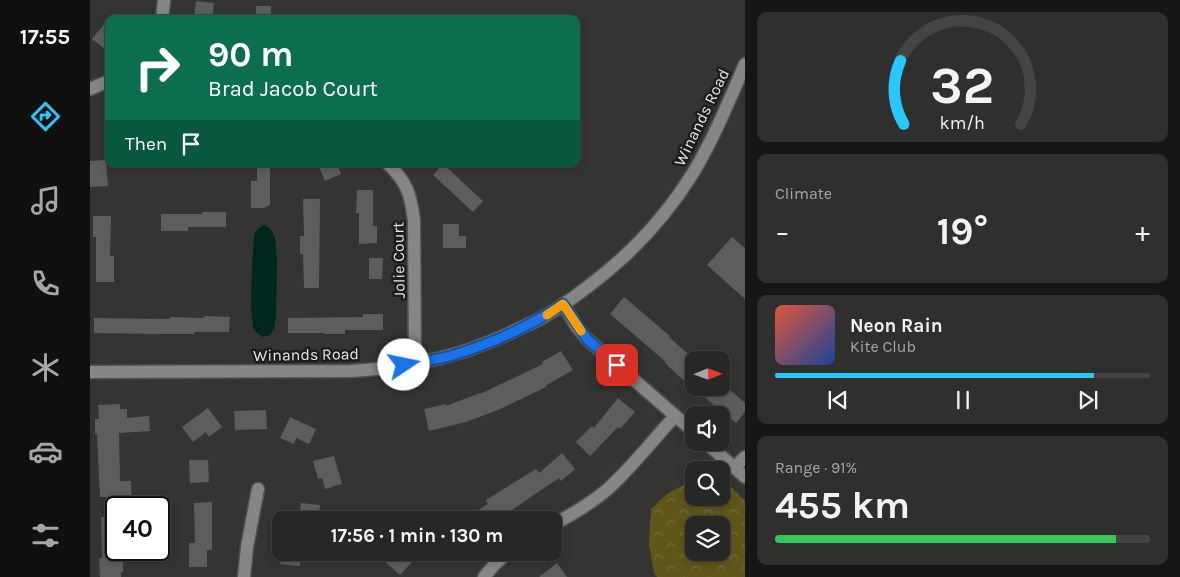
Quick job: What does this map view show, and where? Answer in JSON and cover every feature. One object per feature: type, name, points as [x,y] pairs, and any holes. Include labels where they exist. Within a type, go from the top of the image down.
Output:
[{"type":"street","points":[[163,15],[164,0]]},
{"type":"street","name":"Winands Road","points":[[90,372],[350,370],[386,368],[448,356],[484,345],[546,316],[605,274],[632,250],[674,201],[706,150],[745,64]]},
{"type":"street","points":[[90,89],[105,83]]},
{"type":"street","name":"Jolie Court","points":[[391,167],[406,185],[412,201],[414,220],[415,363]]},
{"type":"street","points":[[563,304],[587,339],[685,424]]},
{"type":"street","points":[[562,519],[589,503],[608,488],[625,472],[675,416]]},
{"type":"street","points":[[715,451],[745,477]]},
{"type":"street","points":[[734,468],[745,457]]},
{"type":"street","points":[[244,577],[247,546],[258,489]]},
{"type":"street","points":[[484,577],[498,561]]},
{"type":"green space","points":[[685,484],[685,506],[730,506],[730,486],[745,501],[745,577],[657,577],[654,573],[649,543],[651,509],[667,494]]},
{"type":"shaded area","points":[[263,225],[272,231],[277,258],[276,318],[274,329],[270,335],[263,337],[253,327],[251,308],[254,236],[256,231]]},
{"type":"building","points":[[196,1],[214,3],[212,15],[194,15]]},
{"type":"building","points":[[256,6],[271,6],[271,15],[256,15]]},
{"type":"building","points":[[105,23],[105,49],[92,39]]},
{"type":"building","points":[[105,160],[108,186],[90,187],[90,161]]},
{"type":"building","points":[[257,167],[270,167],[270,205],[264,208],[251,208],[251,181],[257,181]]},
{"type":"building","points":[[319,167],[338,167],[341,174],[325,181]]},
{"type":"building","points":[[440,167],[446,167],[483,201],[473,212],[433,175]]},
{"type":"building","points":[[357,190],[373,190],[373,226],[377,226],[377,243],[359,244],[359,213],[356,213]]},
{"type":"building","points":[[303,199],[320,199],[319,288],[304,288],[303,254],[300,254],[300,236],[304,236]]},
{"type":"building","points":[[202,212],[226,212],[226,227],[188,227],[188,231],[161,231],[161,214],[202,214]]},
{"type":"building","points":[[93,216],[111,216],[110,256],[114,256],[114,282],[96,282],[96,237],[93,237]]},
{"type":"building","points":[[443,224],[459,224],[459,236],[466,236],[466,248],[443,248]]},
{"type":"building","points":[[732,237],[745,248],[745,299],[707,265]]},
{"type":"building","points":[[369,258],[383,258],[382,279],[369,279]]},
{"type":"building","points":[[624,297],[670,336],[685,351],[685,381],[666,362],[610,314]]},
{"type":"building","points":[[363,314],[383,314],[383,330],[345,330],[345,334],[288,333],[288,318],[363,317]]},
{"type":"building","points":[[204,316],[230,317],[229,332],[194,332],[194,334],[94,333],[94,318],[170,319],[170,317],[204,318]]},
{"type":"building","points":[[561,351],[573,370],[546,387],[498,410],[466,422],[429,431],[424,409],[446,404],[446,406],[480,394],[543,364],[542,362]]},
{"type":"building","points":[[730,390],[745,403],[745,412],[736,423],[730,418],[730,406],[715,406],[703,396],[730,396]]},
{"type":"building","points":[[618,398],[635,412],[620,429],[618,427],[590,456],[576,442],[592,426],[594,428]]},
{"type":"building","points":[[120,404],[120,409],[127,409],[127,418],[149,416],[150,431],[119,433],[120,481],[131,481],[132,496],[100,497],[97,434],[95,434],[95,419],[99,419],[98,405]]},
{"type":"building","points":[[208,408],[222,427],[209,437],[206,432],[193,442],[182,427]]},
{"type":"building","points":[[266,410],[267,429],[235,430],[234,411]]},
{"type":"building","points":[[290,417],[316,429],[309,444],[296,438],[294,444],[280,438]]},
{"type":"building","points":[[562,453],[575,469],[561,481],[559,478],[510,511],[477,511],[488,504],[486,500],[536,469],[539,473]]},
{"type":"building","points":[[334,456],[342,484],[325,489],[322,478],[318,479],[313,461]]},
{"type":"building","points":[[189,460],[208,460],[209,482],[190,483]]},
{"type":"building","points":[[212,502],[212,550],[207,550],[207,567],[189,567],[189,543],[195,543],[194,503]]},
{"type":"building","points":[[301,503],[320,505],[319,511],[300,511]]},
{"type":"building","points":[[101,517],[105,517],[105,561],[123,561],[121,577],[100,577],[99,558],[102,558]]},
{"type":"building","points":[[280,561],[300,561],[300,566],[280,564]]},
{"type":"building","points":[[386,561],[413,561],[400,575]]},
{"type":"building","points":[[557,563],[567,577],[539,577]]},
{"type":"slow traffic","points":[[547,315],[563,304],[581,331]]},
{"type":"route","points":[[404,365],[448,356],[484,345],[546,316],[563,304],[587,339],[617,365]]}]
